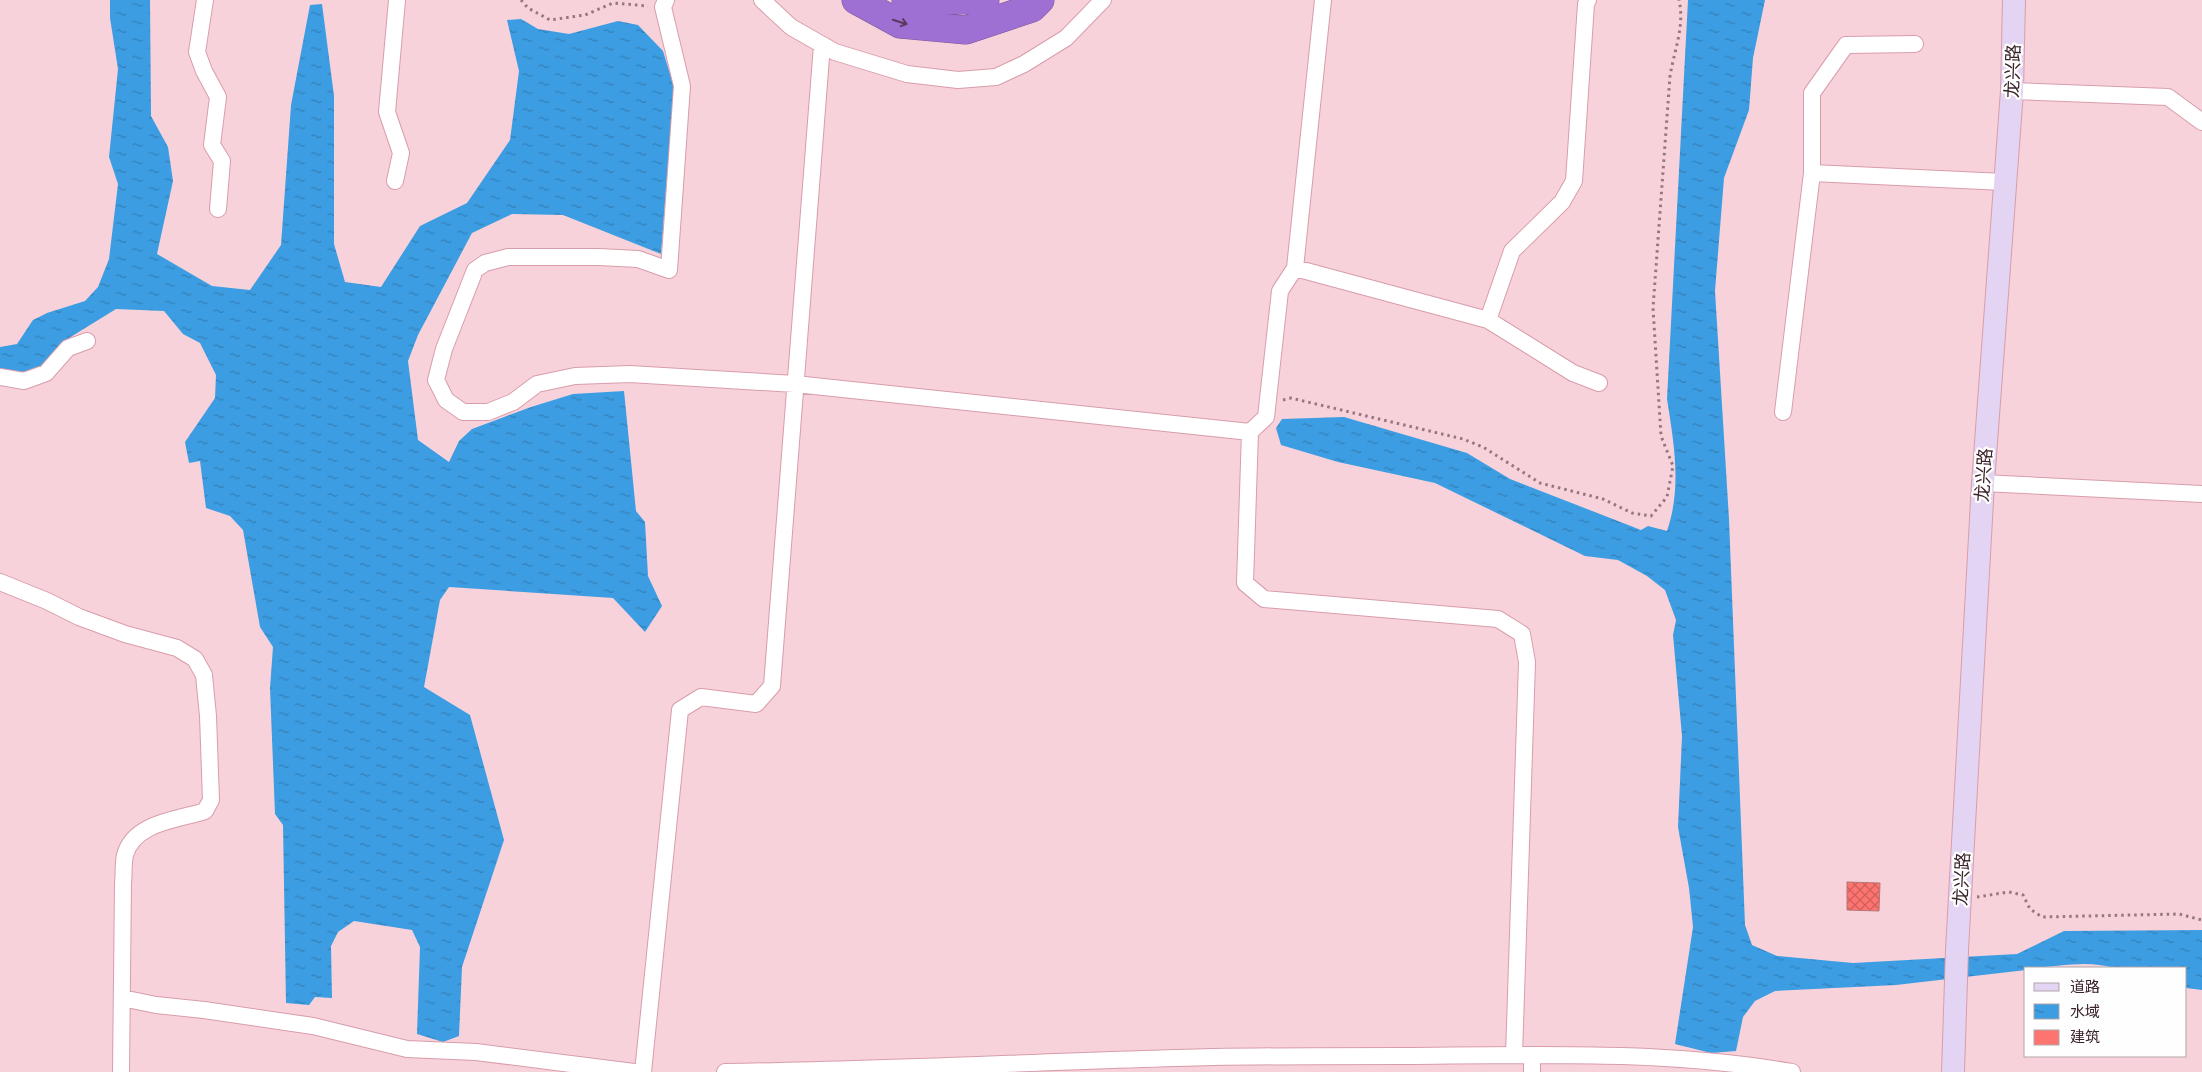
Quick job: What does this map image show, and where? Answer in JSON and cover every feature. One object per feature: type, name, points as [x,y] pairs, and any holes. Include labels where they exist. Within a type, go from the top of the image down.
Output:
[{"type":"highway","points":[[856,0],[900,24],[966,30],[1032,8],[1040,0]]},
{"type":"highway","points":[[906,0],[985,0]]},
{"type":"street","points":[[204,0],[197,52],[218,97],[212,145],[222,161],[218,209]]},
{"type":"street","points":[[395,180],[401,152],[387,112],[397,0]]},
{"type":"street","points":[[762,0],[791,27],[835,52],[907,74],[958,80],[996,77],[1024,64],[1066,38],[1103,0]]},
{"type":"street","points":[[1323,0],[1295,268],[1280,291],[1266,417],[1250,432],[1245,583],[1264,599],[1498,619],[1522,634],[1527,662],[1514,1055]]},
{"type":"street","points":[[1488,320],[1512,251],[1562,202],[1574,181],[1586,4],[1588,0]]},
{"type":"street","name":"龙兴路","points":[[1953,1072],[1957,950],[1983,483],[2012,91],[2014,0]]},
{"type":"street","points":[[665,4],[682,86],[669,270],[638,259],[508,257],[485,262],[475,270],[444,349],[436,380],[446,400],[463,412],[488,412],[514,402],[537,384],[575,376],[630,374],[795,384],[1250,432]]},
{"type":"street","points":[[1783,412],[1812,173],[1812,93],[1846,45],[1915,44]]},
{"type":"street","points":[[643,1072],[680,710],[701,697],[756,704],[772,686],[822,45]]},
{"type":"street","points":[[2012,91],[2168,97],[2202,122]]},
{"type":"street","points":[[1812,173],[2004,182]]},
{"type":"street","points":[[1295,268],[1488,320],[1573,373],[1599,383]]},
{"type":"street","points":[[0,377],[24,381],[46,373],[68,348],[87,341]]},
{"type":"street","points":[[1983,483],[2202,494]]},
{"type":"street","points":[[0,582],[125,634],[177,648],[195,659],[204,675],[208,716],[211,800],[205,811],[147,828],[136,837],[126,854],[123,883],[121,1072]]},
{"type":"street","points":[[122,998],[156,1005],[313,1026],[407,1049],[476,1052],[634,1072]]},
{"type":"street","points":[[725,1072],[852,1070],[1213,1057],[1514,1055],[1678,1059],[1738,1063],[1792,1072]]},
{"type":"street","points":[[1532,1055],[1532,1072]]},
{"type":"street","points":[[514,1057],[520,1072]]},
{"type":"path","points":[[521,0],[528,8],[550,20],[585,14],[613,3],[665,4]]},
{"type":"path","points":[[1267,402],[1291,398],[1463,439],[1483,447],[1540,483],[1603,499],[1632,513],[1651,516],[1660,508],[1667,497],[1673,466],[1661,436],[1653,308],[1670,76],[1682,13],[1679,0]]},
{"type":"path","points":[[1960,899],[2008,892],[2023,895],[2030,909],[2042,917],[2179,914],[2202,920]]},
{"type":"water","points":[[110,0],[150,0],[151,116],[168,147],[173,181],[157,254],[212,286],[250,290],[281,245],[291,105],[310,5],[322,4],[334,96],[334,244],[345,282],[381,287],[420,226],[467,203],[510,140],[519,71],[507,20],[521,19],[538,29],[569,34],[618,21],[638,25],[663,51],[674,87],[661,254],[563,215],[512,214],[472,233],[418,335],[408,361],[418,440],[449,462],[459,441],[472,429],[573,394],[624,391],[636,511],[645,522],[648,576],[662,606],[645,632],[613,598],[449,587],[440,600],[424,687],[470,715],[504,840],[462,967],[459,1036],[443,1042],[417,1034],[420,947],[412,930],[354,921],[338,932],[331,946],[332,998],[315,997],[309,1005],[286,1003],[283,825],[275,814],[270,688],[273,647],[260,627],[243,530],[230,516],[206,508],[200,461],[189,463],[185,442],[215,398],[216,375],[200,343],[183,334],[164,311],[116,309],[69,338],[42,368],[25,374],[0,369],[0,347],[17,344],[33,320],[47,313],[85,301],[98,287],[109,259],[118,184],[109,157],[118,69],[110,18]]},
{"type":"water","points":[[1688,0],[1765,0],[1753,58],[1749,110],[1724,178],[1715,291],[1729,519],[1745,925],[1752,945],[1777,956],[1853,963],[2017,954],[2064,931],[2202,930],[2202,990],[2187,988],[2187,967],[2110,967],[2081,964],[2024,967],[2024,970],[1896,985],[1775,991],[1755,1001],[1743,1017],[1736,1051],[1711,1053],[1675,1044],[1693,927],[1689,888],[1678,827],[1682,736],[1673,635],[1676,620],[1665,590],[1647,576],[1618,560],[1585,556],[1435,483],[1338,462],[1281,445],[1276,428],[1282,419],[1344,417],[1467,453],[1510,479],[1641,530],[1648,526],[1667,531],[1672,515],[1675,465],[1667,399]]},
{"type":"building","points":[[1847,882],[1880,883],[1879,911],[1847,910]]}]
